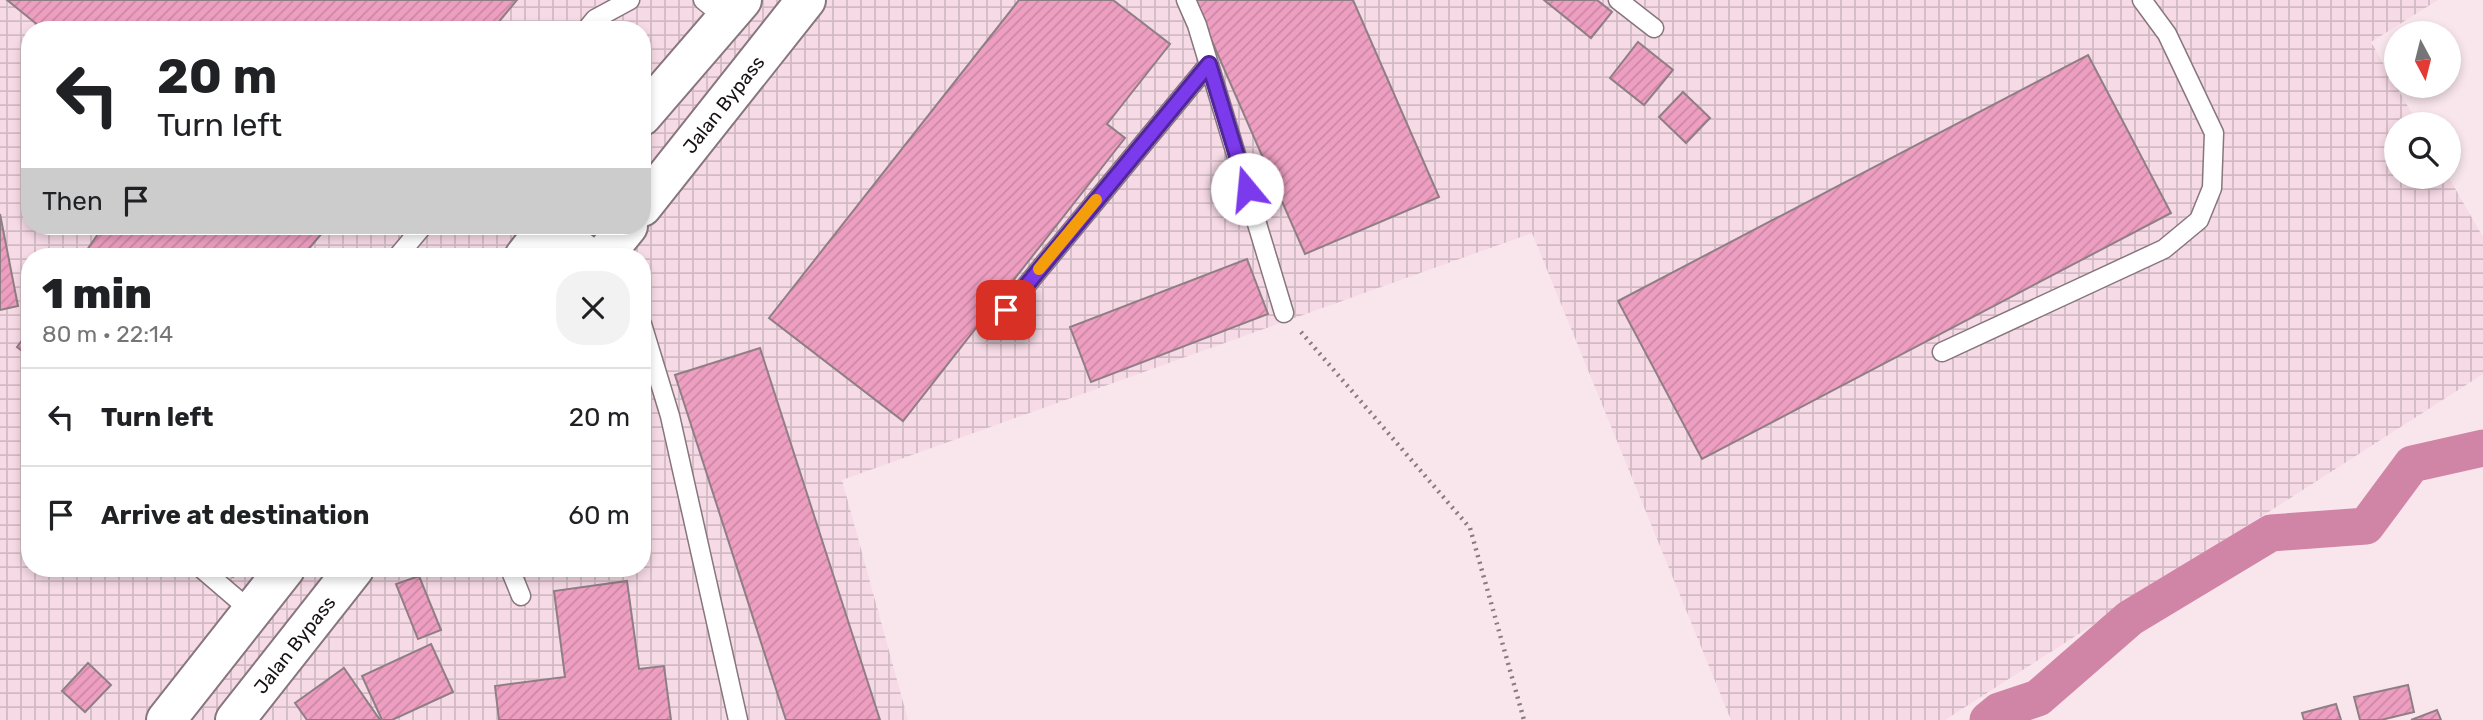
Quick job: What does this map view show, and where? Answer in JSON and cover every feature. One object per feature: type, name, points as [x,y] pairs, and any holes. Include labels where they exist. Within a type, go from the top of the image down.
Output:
[{"type":"highway","name":"Jalan Bypass","points":[[651,197],[806,0]]},
{"type":"highway","points":[[651,104],[723,6]]},
{"type":"highway","points":[[560,235],[576,248]]},
{"type":"highway","points":[[166,720],[279,577]]},
{"type":"highway","name":"Jalan Bypass","points":[[235,720],[348,577]]},
{"type":"lane","points":[[593,21],[630,0]]},
{"type":"lane","points":[[1186,0],[1209,64],[1284,313]]},
{"type":"lane","points":[[1618,0],[1654,28]]},
{"type":"lane","points":[[1942,352],[2164,249],[2199,220],[2213,188],[2214,133],[2167,34],[2141,0]]},
{"type":"lane","points":[[1006,310],[1209,64]]},
{"type":"lane","points":[[651,354],[670,416],[738,720]]},
{"type":"lane","points":[[211,577],[252,612]]},
{"type":"lane","points":[[513,577],[521,596]]},
{"type":"path","points":[[1284,313],[1470,528],[1524,720]]},
{"type":"shaded area","points":[[0,0],[2438,0],[2404,21],[2384,21],[2384,34],[2371,42],[2384,65],[2384,98],[2403,98],[2411,112],[2384,112],[2384,189],[2455,189],[2483,237],[2483,374],[1945,720],[1731,720],[1532,233],[842,480],[908,720],[0,720]]},
{"type":"building","points":[[7,0],[517,0],[500,21],[33,21]]},
{"type":"building","points":[[1019,0],[1113,0],[1170,44],[1107,124],[1125,138],[903,421],[769,318]]},
{"type":"building","points":[[1194,0],[1353,0],[1439,197],[1305,254]]},
{"type":"building","points":[[1544,0],[1597,0],[1612,12],[1591,38]]},
{"type":"building","points":[[1638,42],[1673,70],[1644,105],[1610,78]]},
{"type":"building","points":[[2088,55],[2171,213],[1702,459],[1618,301]]},
{"type":"building","points":[[1683,92],[1710,118],[1686,143],[1659,117]]},
{"type":"building","points":[[0,214],[18,306],[0,310]]},
{"type":"building","points":[[97,235],[320,235],[310,248],[88,248]]},
{"type":"building","points":[[1247,259],[1268,314],[1091,382],[1070,327]]},
{"type":"building","points":[[760,348],[880,720],[786,720],[675,375]]},
{"type":"building","points":[[419,577],[441,630],[418,639],[396,584]]},
{"type":"building","points":[[627,581],[639,669],[664,666],[671,720],[499,720],[495,686],[565,677],[554,591]]},
{"type":"building","points":[[431,644],[453,692],[392,720],[382,720],[362,676]]},
{"type":"building","points":[[88,663],[111,685],[85,712],[62,691]]},
{"type":"building","points":[[344,668],[380,720],[307,720],[295,703]]},
{"type":"building","points":[[2408,685],[2414,712],[2381,720],[2360,720],[2354,697]]},
{"type":"building","points":[[2336,704],[2341,720],[2304,720],[2302,713]]},
{"type":"building","points":[[2437,710],[2441,720],[2411,720]]},
{"type":"waterway","points":[[1988,720],[1999,711],[2038,698],[2130,618],[2271,533],[2366,526],[2412,464],[2483,448]]},
{"type":"slow traffic","points":[[1039,269],[1096,200]]},
{"type":"route","points":[[1006,310],[1209,64],[1247,189]]}]
